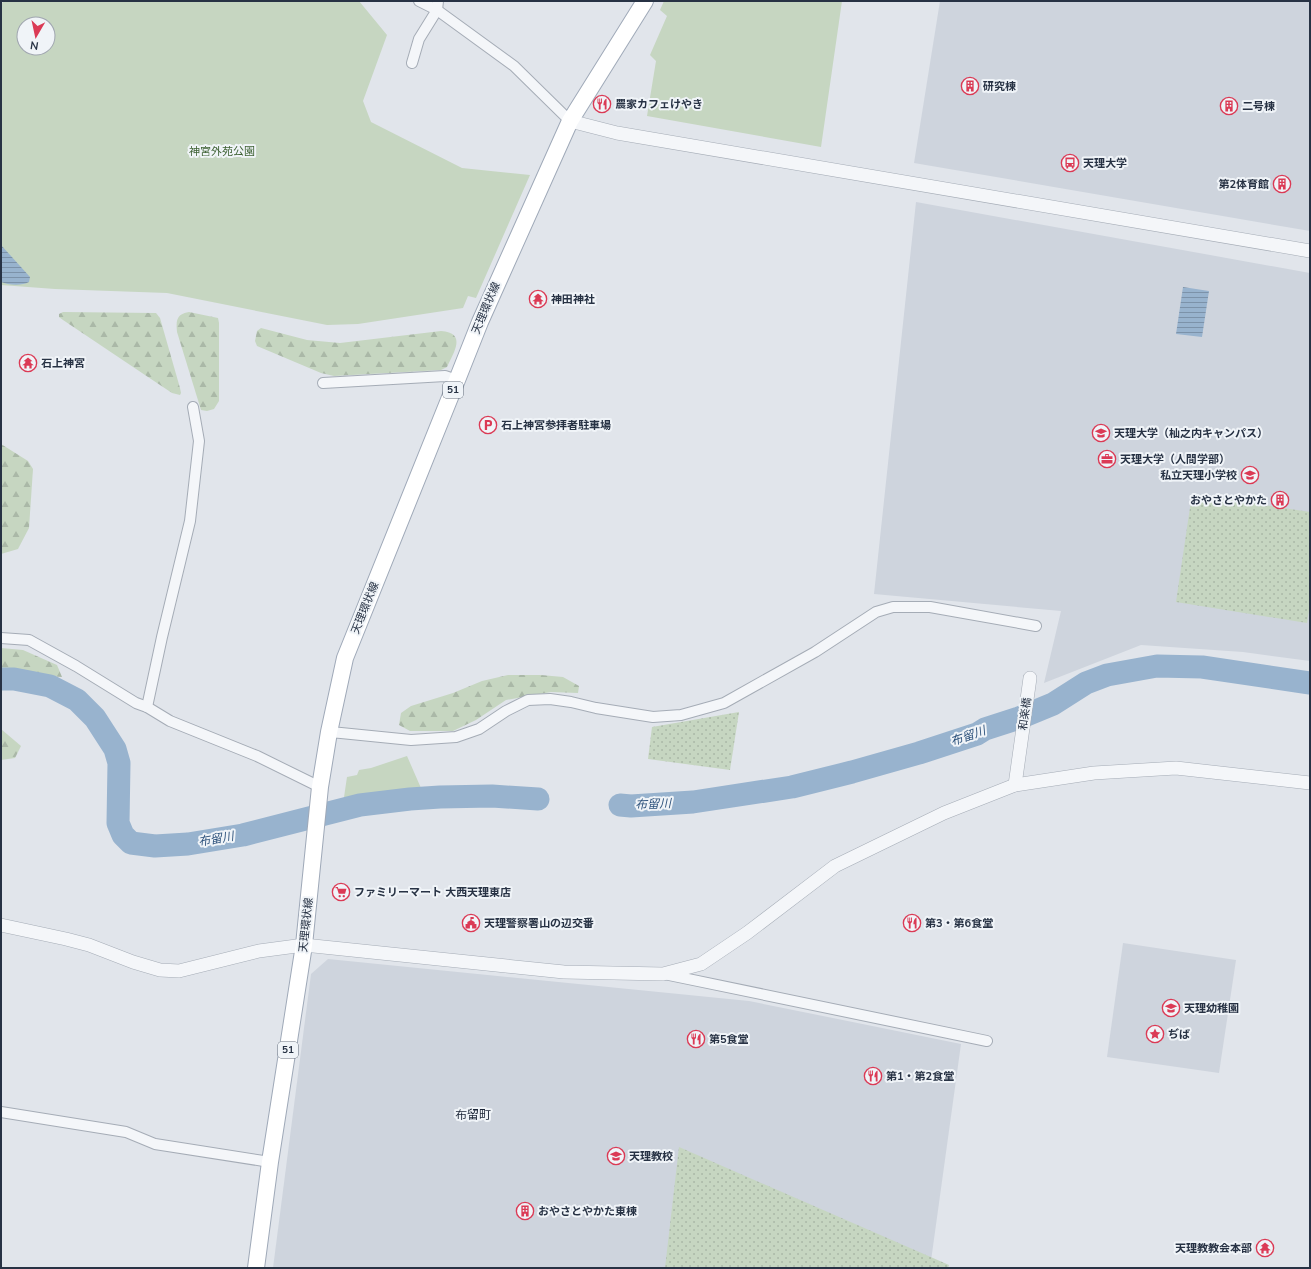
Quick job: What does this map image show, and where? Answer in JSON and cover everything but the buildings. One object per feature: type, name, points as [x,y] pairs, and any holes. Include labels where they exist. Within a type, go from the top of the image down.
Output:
[{"type":"main road","name":"天理環状線","points":[[256,1268],[270,1162],[304,945],[319,794],[329,732],[345,658],[458,380],[480,322],[570,121],[645,1]]},
{"type":"street","points":[[419,1],[437,5],[514,66],[570,121],[625,135],[1310,251]]},
{"type":"street","points":[[412,63],[419,39],[437,5]]},
{"type":"street","points":[[323,383],[445,376],[458,380]]},
{"type":"street","points":[[147,707],[190,521],[199,441],[193,407]]},
{"type":"street","points":[[329,732],[410,740],[456,737],[479,729],[506,711],[528,700],[550,698],[596,708],[653,717],[682,714],[724,703],[815,652],[876,612],[893,607],[930,607],[1036,626]]},
{"type":"street","points":[[1,638],[29,640],[76,666],[136,703],[147,707],[170,721],[256,756],[319,794]]},
{"type":"street","name":"和楽橋","points":[[1015,785],[1030,678]]},
{"type":"street","points":[[663,974],[701,964],[747,933],[835,866],[944,814],[1015,785],[1094,773],[1176,768],[1310,783]]},
{"type":"street","points":[[1,925],[89,945],[133,962],[160,970],[179,971],[259,951],[304,945],[564,972],[663,974],[988,1041]]},
{"type":"street","points":[[1,1112],[126,1132],[155,1144],[270,1162]]},
{"type":"shaded area","points":[[940,1],[1310,1],[1310,231],[914,163]]},
{"type":"shaded area","name":"天理大学（杣之内キャンパス）","points":[[916,202],[1310,273],[1310,661],[1243,652],[1141,645],[1044,683],[1061,611],[874,594]]},
{"type":"shaded area","name":"天理幼稚園","points":[[1123,943],[1236,960],[1219,1073],[1107,1057]]},
{"type":"shaded area","name":"天理教校","points":[[328,959],[749,1001],[961,1044],[930,1268],[273,1268],[311,974]]},
{"type":"green space","name":"神宮外苑公園","points":[[4,1],[359,1],[387,35],[363,101],[371,122],[462,168],[530,175],[476,298],[468,296],[463,308],[358,324],[327,325],[167,293],[55,289],[1,285],[1,4]]},
{"type":"green space","points":[[664,1],[842,1],[821,147],[647,116],[656,61],[650,55],[667,16],[660,10]]},
{"type":"green space","points":[[63,312],[156,313],[160,318],[180,388],[180,395],[172,393],[63,320],[59,317],[59,314]]},
{"type":"green space","points":[[189,312],[218,318],[219,323],[219,401],[214,409],[207,411],[201,410],[177,332],[179,316]]},
{"type":"green space","points":[[261,328],[307,340],[340,343],[441,331],[454,335],[456,344],[455,350],[447,367],[441,370],[334,376],[321,373],[257,346],[255,341],[257,331]]},
{"type":"green space","points":[[1,444],[28,461],[33,469],[29,528],[18,549],[1,554]]},
{"type":"green space","points":[[1192,494],[1310,512],[1310,605],[1307,623],[1176,602]]},
{"type":"green space","points":[[1,648],[23,650],[57,665],[62,677],[1,671]]},
{"type":"green space","points":[[508,675],[563,677],[579,686],[578,693],[551,692],[506,700],[476,720],[453,731],[410,731],[399,725],[401,713],[411,706],[453,693],[482,681]]},
{"type":"green space","points":[[739,712],[730,770],[648,759],[652,727]]},
{"type":"green space","points":[[1,729],[21,746],[15,758],[1,760]]},
{"type":"green space","points":[[407,756],[424,795],[343,804],[347,777],[357,775],[359,770],[371,768]]},
{"type":"green space","points":[[679,1147],[949,1265],[948,1268],[665,1268]]},
{"type":"water","points":[[1,245],[30,277],[29,282],[15,285],[1,282]]},
{"type":"water","points":[[1183,287],[1209,291],[1202,337],[1176,334]]},
{"type":"waterway","name":"布留川","points":[[620,805],[631,806],[693,802],[792,787],[852,772],[919,753],[977,734],[985,729],[1019,718],[1053,704],[1086,683],[1107,675],[1157,666],[1202,667],[1310,683]]},
{"type":"waterway","name":"布留川","points":[[1,679],[14,679],[50,686],[77,700],[95,718],[115,749],[119,763],[118,823],[123,835],[131,843],[155,846],[188,844],[243,835],[360,805],[410,799],[492,796],[538,799]]},
{"type":"place","name":"研究棟","points":[[970,86]]},
{"type":"place","name":"農家カフェけやき","points":[[602,104]]},
{"type":"place","name":"二号棟","points":[[1229,106]]},
{"type":"place","name":"天理大学","points":[[1070,163]]},
{"type":"place","name":"第2体育館","points":[[1282,184]]},
{"type":"place","name":"神田神社","points":[[538,299]]},
{"type":"place","name":"石上神宮","points":[[28,363]]},
{"type":"place","name":"石上神宮参拝者駐車場","points":[[488,425]]},
{"type":"place","name":"天理大学（杣之内キャンパス）","points":[[1101,433]]},
{"type":"place","name":"天理大学（人間学部）","points":[[1107,459]]},
{"type":"place","name":"私立天理小学校","points":[[1250,475]]},
{"type":"place","name":"おやさとやかた","points":[[1280,500]]},
{"type":"place","name":"ファミリーマート 大西天理東店","points":[[341,892]]},
{"type":"place","name":"天理警察署山の辺交番","points":[[471,923]]},
{"type":"place","name":"第3・第6食堂","points":[[912,923]]},
{"type":"place","name":"天理幼稚園","points":[[1171,1008]]},
{"type":"place","name":"ぢば","points":[[1155,1034]]},
{"type":"place","name":"第5食堂","points":[[696,1039]]},
{"type":"place","name":"第1・第2食堂","points":[[873,1076]]},
{"type":"place","name":"天理教校","points":[[616,1156]]},
{"type":"place","name":"おやさとやかた東棟","points":[[525,1211]]},
{"type":"place","name":"天理教教会本部","points":[[1265,1248]]},
{"type":"district","name":"布留町","points":[[473,1115]]}]
